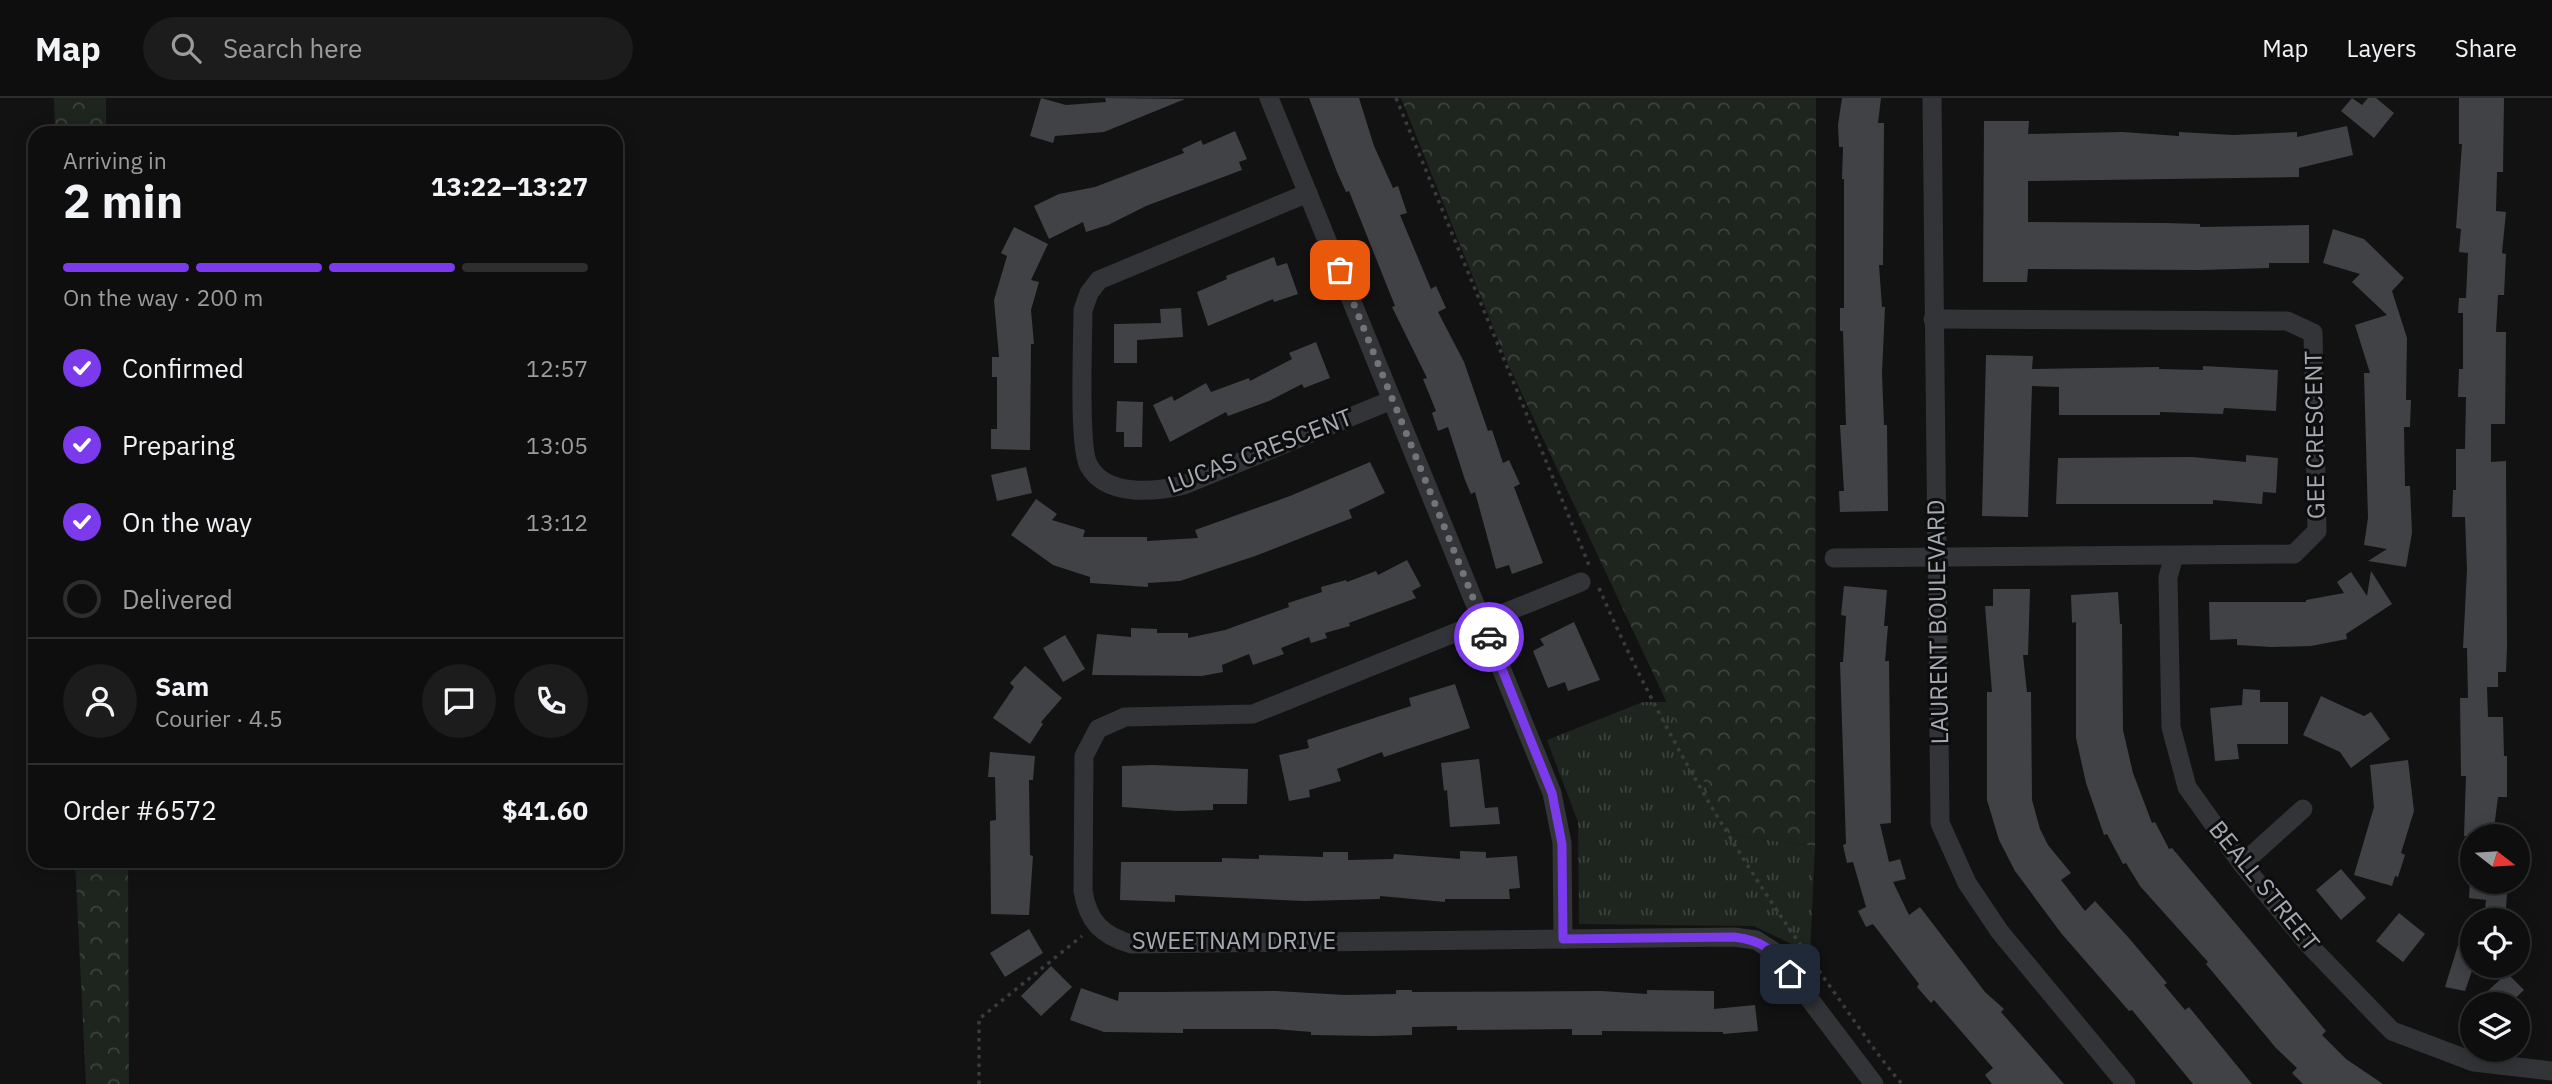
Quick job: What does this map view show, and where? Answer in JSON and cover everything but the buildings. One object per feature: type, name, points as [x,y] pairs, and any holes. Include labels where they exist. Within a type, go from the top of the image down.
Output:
[{"type":"street","points":[[1269,98],[1552,793],[1559,818],[1563,939]]},
{"type":"street","name":"LAURENT BOULEVARD","points":[[1932,98],[1940,823],[1967,883],[2000,932],[2126,1084]]},
{"type":"street","name":"LUCAS CRESCENT","points":[[1308,192],[1112,272],[1099,281],[1089,293],[1083,310],[1084,442],[1088,466],[1104,480],[1126,489],[1166,489],[1184,485],[1392,400]]},
{"type":"street","name":"GEE CRESCENT","points":[[1834,558],[2294,554],[2317,531],[2312,333],[2287,321],[1933,319]]},
{"type":"street","name":"BEALL STREET","points":[[2174,556],[2168,577],[2171,727],[2187,787],[2242,863],[2309,945],[2392,1031],[2474,1062],[2552,1072]]},
{"type":"street","points":[[1095,925],[1086,909],[1083,891],[1084,756],[1098,729],[1125,717],[1253,714],[1581,582]]},
{"type":"street","points":[[2242,863],[2303,809]]},
{"type":"street","name":"SWEETNAM DRIVE","points":[[1095,925],[1110,938],[1131,944],[1734,937],[1756,940],[1773,951],[1874,1084]]},
{"type":"path","points":[[1396,98],[1631,661],[1693,775],[1777,913],[1902,1084]]},
{"type":"path","points":[[979,1084],[979,1019],[1095,925]]},
{"type":"green space","points":[[54,98],[106,98],[106,126],[55,126]]},
{"type":"green space","points":[[1401,98],[1816,98],[1815,846],[1729,835],[1508,364]]},
{"type":"green space","points":[[1643,702],[1667,702],[1729,835],[1815,846],[1810,953],[1754,926],[1579,924],[1578,822],[1547,740]]},
{"type":"green space","points":[[75,868],[128,868],[129,1084],[86,1084]]},
{"type":"way so far","points":[[1340,270],[1489,637]]},
{"type":"route","points":[[1489,637],[1552,793],[1559,818],[1562,844],[1563,939],[1734,937],[1756,940],[1773,951],[1790,974]]}]
